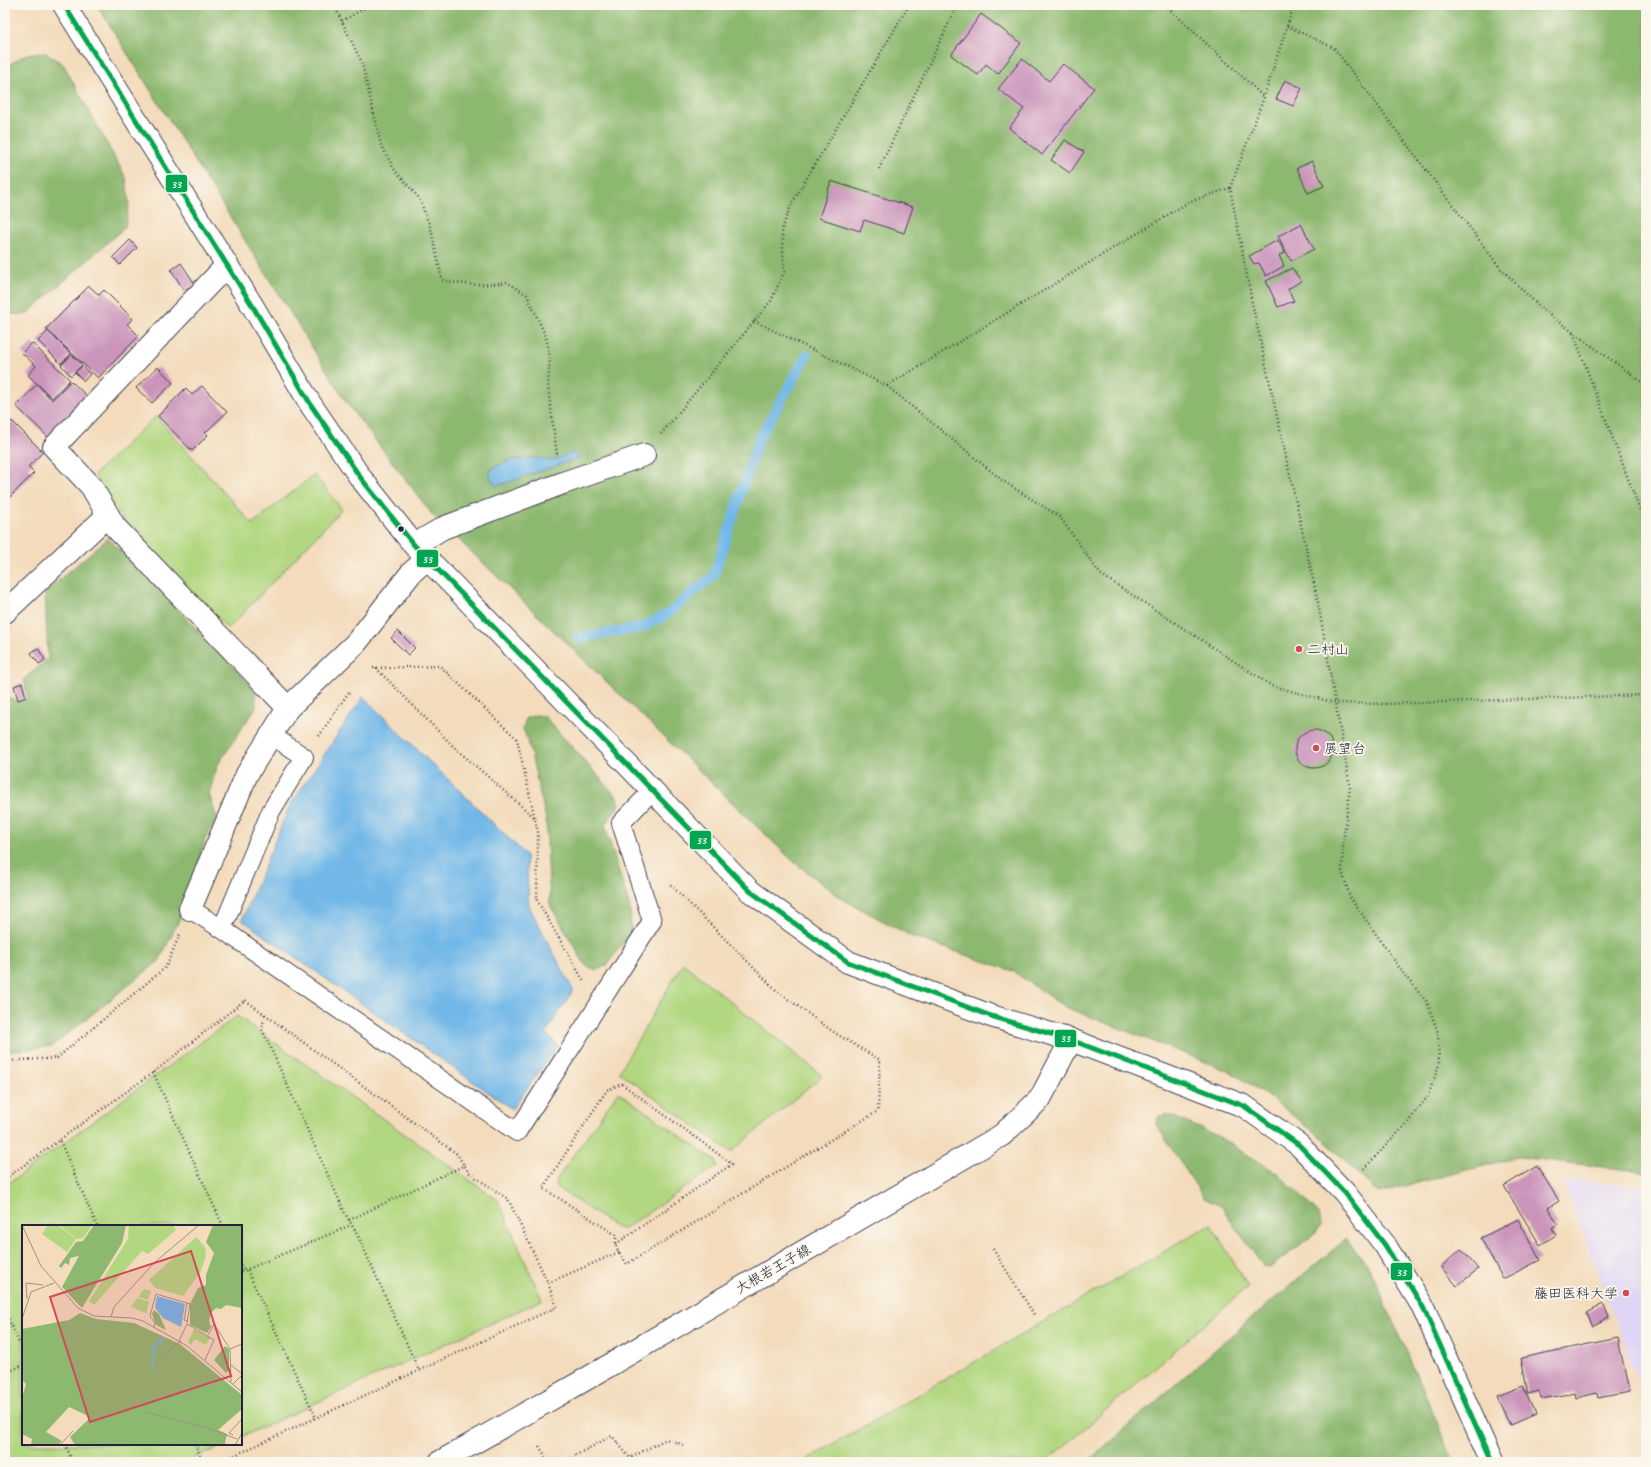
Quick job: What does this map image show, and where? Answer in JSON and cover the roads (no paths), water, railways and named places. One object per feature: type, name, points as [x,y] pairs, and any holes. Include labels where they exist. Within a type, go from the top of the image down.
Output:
[{"type":"street","points":[[64,5],[227,265],[311,405],[360,477],[421,552],[750,891],[848,962],[990,1016],[1072,1040],[1244,1106],[1299,1145],[1345,1193],[1385,1245],[1422,1307],[1492,1462]]},
{"type":"street","points":[[227,265],[54,447],[91,486],[108,515],[121,533],[288,708]]},
{"type":"street","points":[[190,909],[247,774],[288,708],[356,643],[412,572],[421,552],[443,528],[563,483],[644,455]]},
{"type":"street","points":[[5,612],[108,515]]},
{"type":"street","name":"大根若王子線","points":[[440,1462],[582,1382],[1002,1134],[1040,1099],[1072,1040]]},
{"type":"lane","points":[[222,929],[271,811],[304,757],[271,735]]},
{"type":"lane","points":[[190,909],[222,929],[517,1132],[652,921],[621,823],[652,791]]},
{"type":"water","points":[[573,452],[579,458],[497,486],[490,478],[491,469],[511,460],[537,458],[551,461]]},
{"type":"water","points":[[363,697],[526,855],[529,906],[573,990],[546,1033],[558,1046],[512,1109],[242,920],[289,807]]},
{"type":"waterway","points":[[578,638],[643,627],[669,613],[714,575],[759,439],[807,355]]},
{"type":"place","name":"二村山","points":[[1299,649]]},
{"type":"place","name":"展望台","points":[[1316,748]]},
{"type":"place","name":"藤田医科大学","points":[[1626,1293]]}]
